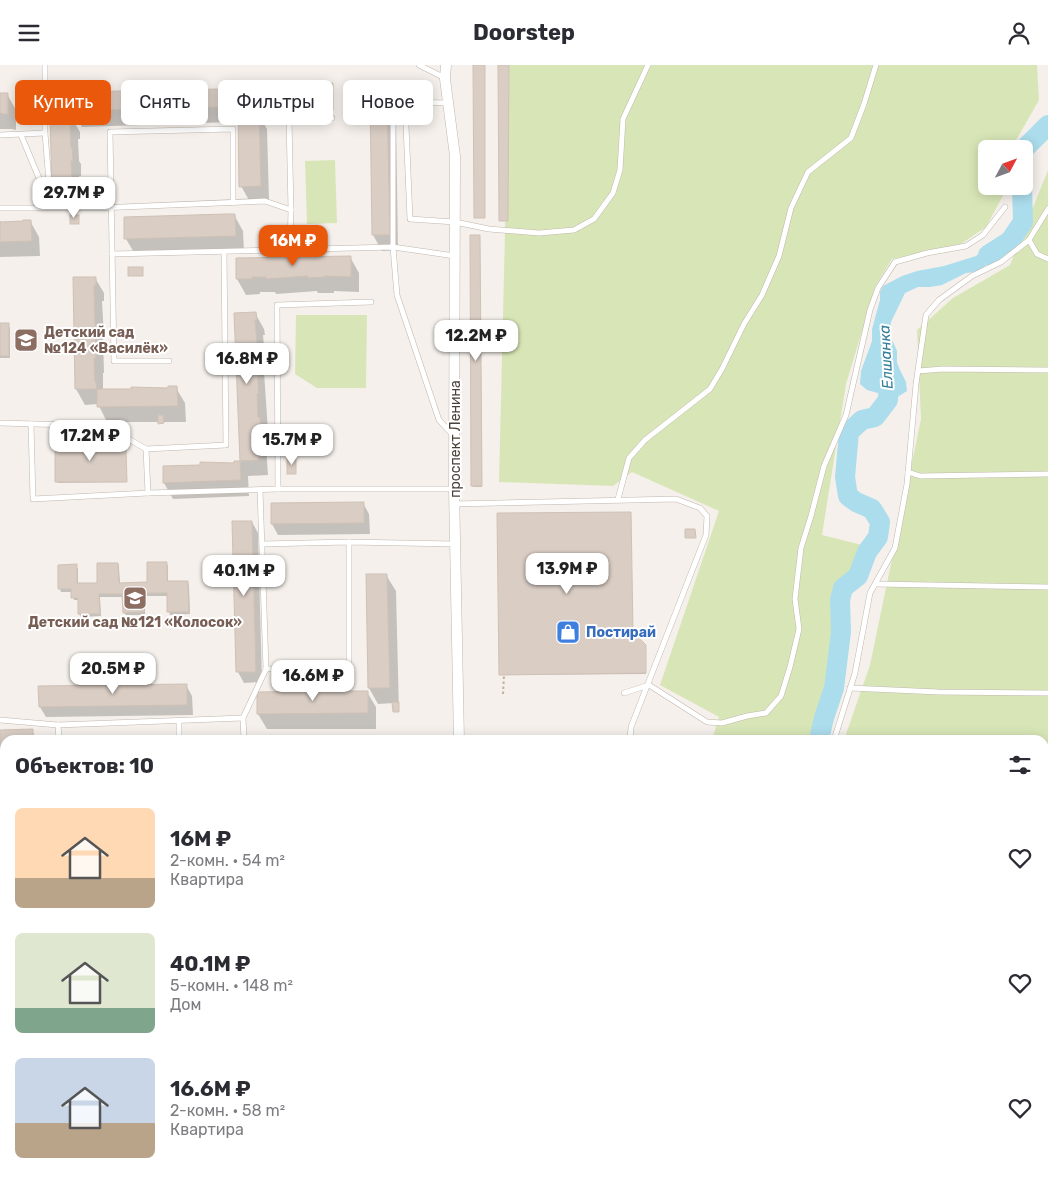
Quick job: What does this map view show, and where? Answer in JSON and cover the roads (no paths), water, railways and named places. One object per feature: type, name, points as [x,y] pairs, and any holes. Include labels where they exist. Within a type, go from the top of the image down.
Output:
[{"type":"street","name":"проспект Ленина","points":[[446,65],[446,79],[456,155],[454,504],[458,735]]},
{"type":"lane","points":[[45,65],[45,133],[51,207]]},
{"type":"lane","points":[[419,65],[446,79]]},
{"type":"lane","points":[[449,103],[405,102],[410,219],[455,222],[489,229],[539,233],[574,230],[594,219],[613,193],[620,170],[623,119],[648,65]]},
{"type":"lane","points":[[618,499],[629,458],[645,440],[710,389],[722,369],[744,325],[762,295],[779,255],[791,208],[808,172],[851,138],[864,105],[876,65]]},
{"type":"lane","points":[[289,125],[290,249]]},
{"type":"lane","points":[[393,125],[394,247],[397,295],[439,421],[454,436]]},
{"type":"lane","points":[[170,361],[114,361],[110,133],[233,129],[233,202]]},
{"type":"lane","points":[[0,135],[45,133]]},
{"type":"lane","points":[[21,135],[51,207]]},
{"type":"lane","points":[[0,207],[111,207],[265,201],[291,210]]},
{"type":"lane","points":[[649,685],[707,722],[722,723],[766,713],[781,696],[799,629],[795,599],[801,547],[824,466],[846,415],[870,310],[878,288],[895,262],[928,253],[966,246],[983,235],[1005,207]]},
{"type":"lane","points":[[836,735],[855,673],[870,593],[895,548],[908,472],[918,371],[926,315],[939,300],[965,281],[1002,262],[1029,240],[1048,209]]},
{"type":"lane","points":[[1029,240],[1037,254],[1048,259]]},
{"type":"lane","points":[[112,253],[394,247],[455,256]]},
{"type":"lane","points":[[0,423],[106,426],[146,449],[226,445],[224,252]]},
{"type":"lane","points":[[278,489],[278,305],[370,302]]},
{"type":"lane","points":[[918,371],[943,369],[1048,370]]},
{"type":"lane","points":[[31,424],[33,499],[278,489],[454,489]]},
{"type":"lane","points":[[146,449],[148,493]]},
{"type":"lane","points":[[908,472],[920,476],[1048,474]]},
{"type":"lane","points":[[244,735],[243,718],[266,669],[260,490]]},
{"type":"lane","points":[[454,504],[676,499],[700,508],[707,516],[706,535],[631,727],[630,735]]},
{"type":"lane","points":[[262,544],[349,542],[455,544]]},
{"type":"lane","points":[[266,669],[349,667],[349,542]]},
{"type":"lane","points":[[875,584],[1048,587]]},
{"type":"lane","points":[[624,693],[649,685]]},
{"type":"lane","points":[[850,687],[938,692],[1048,693]]},
{"type":"lane","points":[[0,721],[58,725],[243,718]]},
{"type":"lane","points":[[179,721],[179,735]]},
{"type":"lane","points":[[58,725],[59,735]]},
{"type":"water","points":[[1012,240],[1014,244],[1008,254],[997,257],[977,272],[966,273],[942,285],[918,287],[905,293],[891,322],[890,335],[897,351],[897,364],[906,382],[907,391],[896,398],[867,390],[860,384],[861,371],[872,341],[872,329],[883,286],[902,276],[976,256],[983,250],[1000,247]]},
{"type":"waterway","name":"Елшанка","points":[[1033,140],[1048,125]]},
{"type":"waterway","name":"Елшанка","points":[[988,255],[1010,241],[1023,222],[1022,195]]},
{"type":"waterway","name":"Елшанка","points":[[820,735],[834,688],[841,632],[840,600],[843,588],[858,576],[867,552],[878,537],[880,522],[872,509],[848,496],[845,477],[849,432],[862,420],[875,417],[888,400],[889,369]]},
{"type":"place","name":"Детский сад №124 «Василёк»","points":[[26,340]]},
{"type":"place","name":"Детский сад №121 «Колосок»","points":[[135,598]]},
{"type":"place","name":"Постирай","points":[[568,632]]}]
